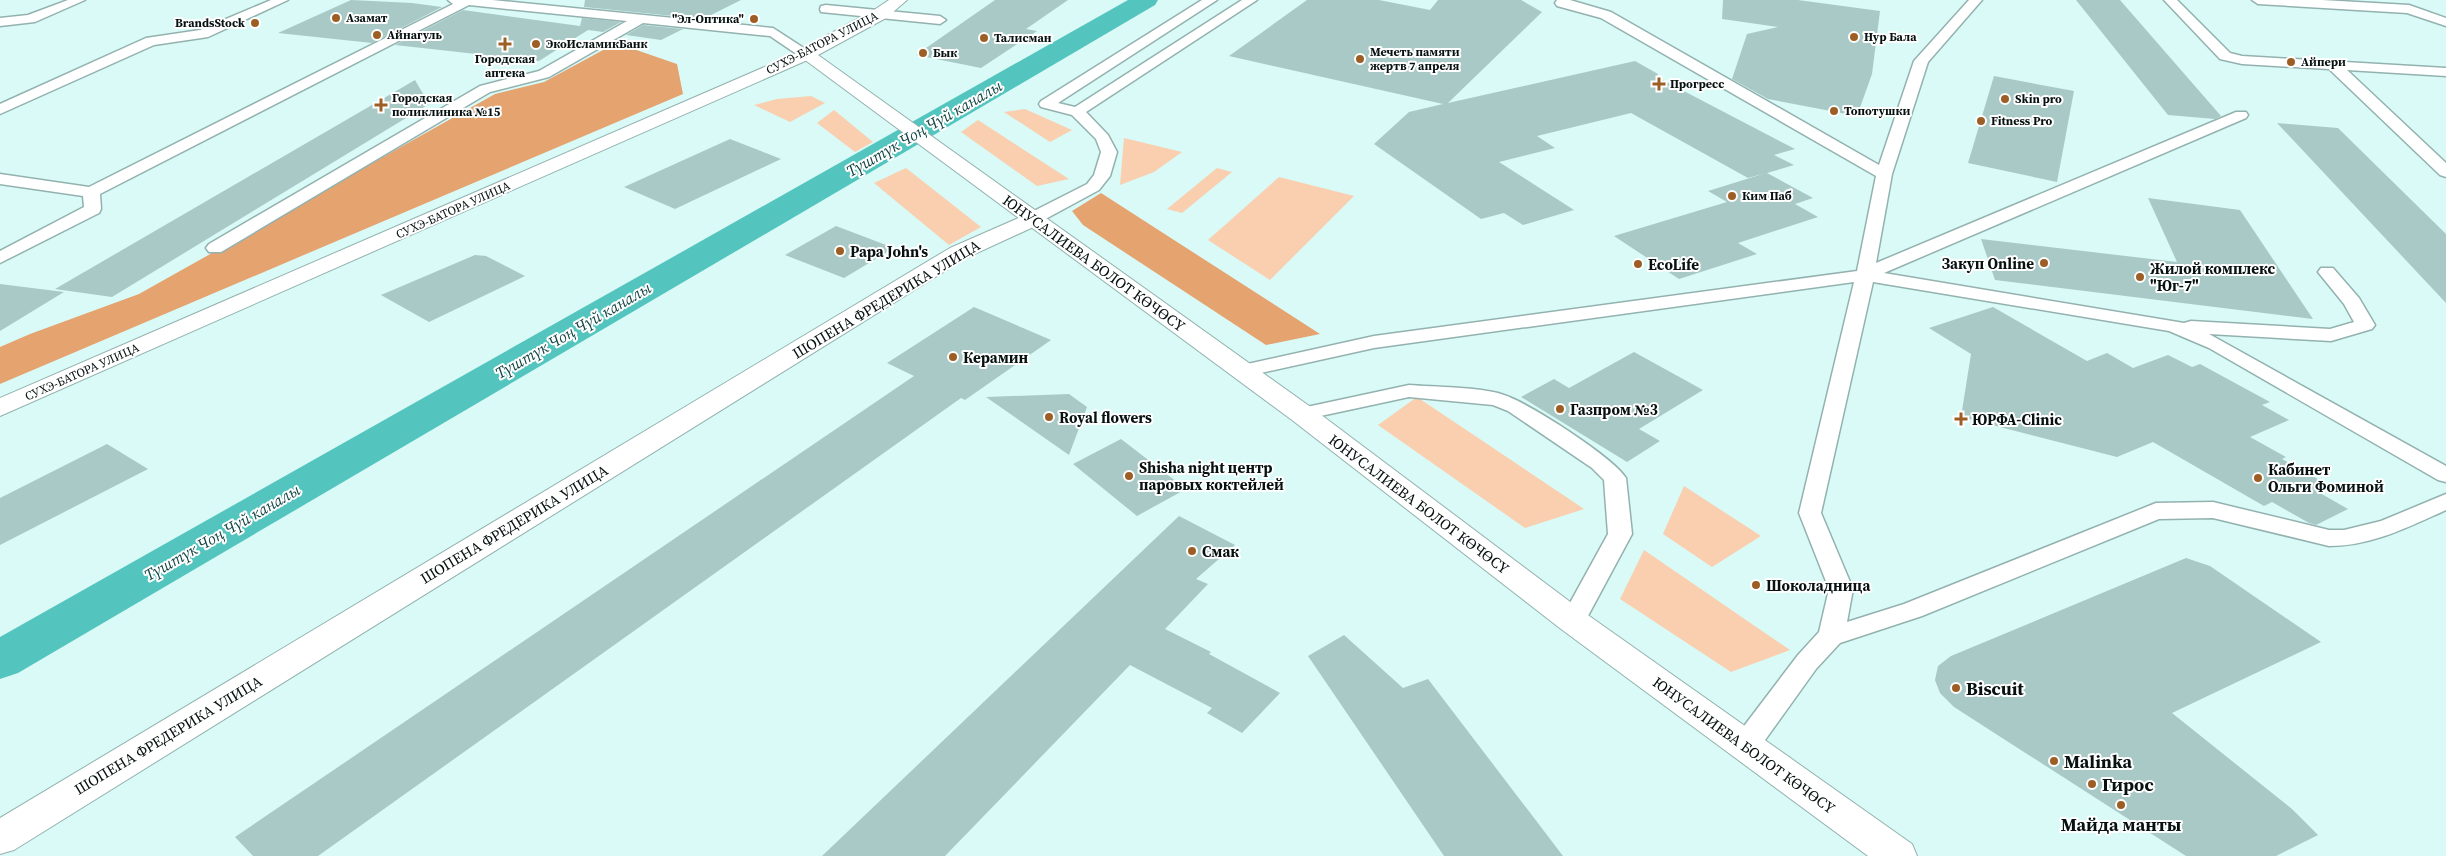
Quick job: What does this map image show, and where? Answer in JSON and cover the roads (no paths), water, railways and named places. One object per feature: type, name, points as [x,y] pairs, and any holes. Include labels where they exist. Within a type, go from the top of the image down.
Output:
[{"type":"main road","name":"СУХЭ-БАТОРА УЛИЦА","points":[[0,408],[806,54],[880,14],[899,0]]},
{"type":"main road","name":"ЮНУСАЛИЕВА БОЛОТ КӨЧӨСҮ","points":[[806,54],[942,150],[1032,219],[1302,414],[1573,621],[1898,856]]},
{"type":"main road","name":"ШОПЕНА ФРЕДЕРИКА УЛИЦА","points":[[0,838],[958,253],[1032,219]]},
{"type":"lane","points":[[0,22],[30,19],[79,0]]},
{"type":"lane","points":[[0,110],[151,41],[203,34],[282,0]]},
{"type":"lane","points":[[451,0],[557,6],[639,20],[773,32],[806,54]]},
{"type":"lane","points":[[1032,219],[1093,187],[1102,176],[1109,152],[1103,138],[1077,112],[1046,104],[1211,0]]},
{"type":"lane","points":[[1077,112],[1251,0]]},
{"type":"lane","points":[[1564,0],[1561,3],[1606,15],[1884,174]]},
{"type":"lane","points":[[1831,636],[1841,589],[1810,513],[1865,275],[1884,174],[1921,61],[1976,0]]},
{"type":"lane","points":[[2170,0],[2225,56],[2242,60],[2446,72]]},
{"type":"lane","points":[[2258,0],[2409,9],[2446,22]]},
{"type":"lane","points":[[0,179],[91,192],[466,2]]},
{"type":"lane","points":[[826,9],[940,20]]},
{"type":"lane","points":[[215,248],[485,89],[544,74],[639,20]]},
{"type":"lane","points":[[2334,66],[2446,172]]},
{"type":"lane","points":[[1243,372],[1374,342],[1865,275],[2241,115]]},
{"type":"lane","points":[[0,258],[93,209],[91,192]]},
{"type":"lane","points":[[1865,275],[2174,326],[2331,335],[2365,325],[2352,302],[2327,272]]},
{"type":"lane","points":[[2174,326],[2216,344],[2446,475]]},
{"type":"lane","points":[[1302,414],[1409,391],[1497,399],[1515,406],[1600,463],[1615,478],[1620,534],[1573,621]]},
{"type":"lane","points":[[1745,746],[1807,662],[1831,636],[1913,610],[2156,511],[2212,510],[2329,538],[2348,540],[2364,536],[2446,502]]},
{"type":"waterway","name":"Түштүк Чоң Чүй каналы","points":[[0,660],[1146,0]]},
{"type":"place","name":"Азамат","points":[[336,18]]},
{"type":"place","name":"\"Эл-Оптика\"","points":[[754,19]]},
{"type":"place","name":"BrandsStock","points":[[255,23]]},
{"type":"place","name":"Айнагуль","points":[[377,35]]},
{"type":"place","name":"Нур Бала","points":[[1854,37]]},
{"type":"place","name":"Талисман","points":[[984,38]]},
{"type":"place","name":"Городская аптека","points":[[505,44]]},
{"type":"place","name":"ЭкоИсламикБанк","points":[[536,44]]},
{"type":"place","name":"Бык","points":[[923,53]]},
{"type":"place","name":"Мечеть памяти жертв 7 апреля","points":[[1360,59]]},
{"type":"place","name":"Айпери","points":[[2291,62]]},
{"type":"place","name":"Прогресс","points":[[1659,84]]},
{"type":"place","name":"Skin pro","points":[[2005,99]]},
{"type":"place","name":"Городская поликлиника №15","points":[[381,105]]},
{"type":"place","name":"Топотушки","points":[[1834,111]]},
{"type":"place","name":"Fitness Pro","points":[[1981,121]]},
{"type":"place","name":"Ким Паб","points":[[1732,196]]},
{"type":"place","name":"Papa John's","points":[[840,251]]},
{"type":"place","name":"Закуп Online","points":[[2044,263]]},
{"type":"place","name":"EcoLife","points":[[1638,264]]},
{"type":"place","name":"Жилой комплекс \"Юг-7\"","points":[[2140,277]]},
{"type":"place","name":"Керамин","points":[[953,357]]},
{"type":"place","name":"Газпром №3","points":[[1560,409]]},
{"type":"place","name":"Royal flowers","points":[[1049,417]]},
{"type":"place","name":"ЮРФА-Clinic","points":[[1961,419]]},
{"type":"place","name":"Shisha night центр паровых коктейлей","points":[[1129,476]]},
{"type":"place","name":"Кабинет Ольги Фоминой","points":[[2258,478]]},
{"type":"place","name":"Смак","points":[[1192,551]]},
{"type":"place","name":"Шоколадница","points":[[1756,585]]},
{"type":"place","name":"Biscuit","points":[[1956,688]]},
{"type":"place","name":"Malinka","points":[[2054,761]]},
{"type":"place","name":"Гирос","points":[[2092,784]]},
{"type":"place","name":"Майда манты","points":[[2121,805]]}]
